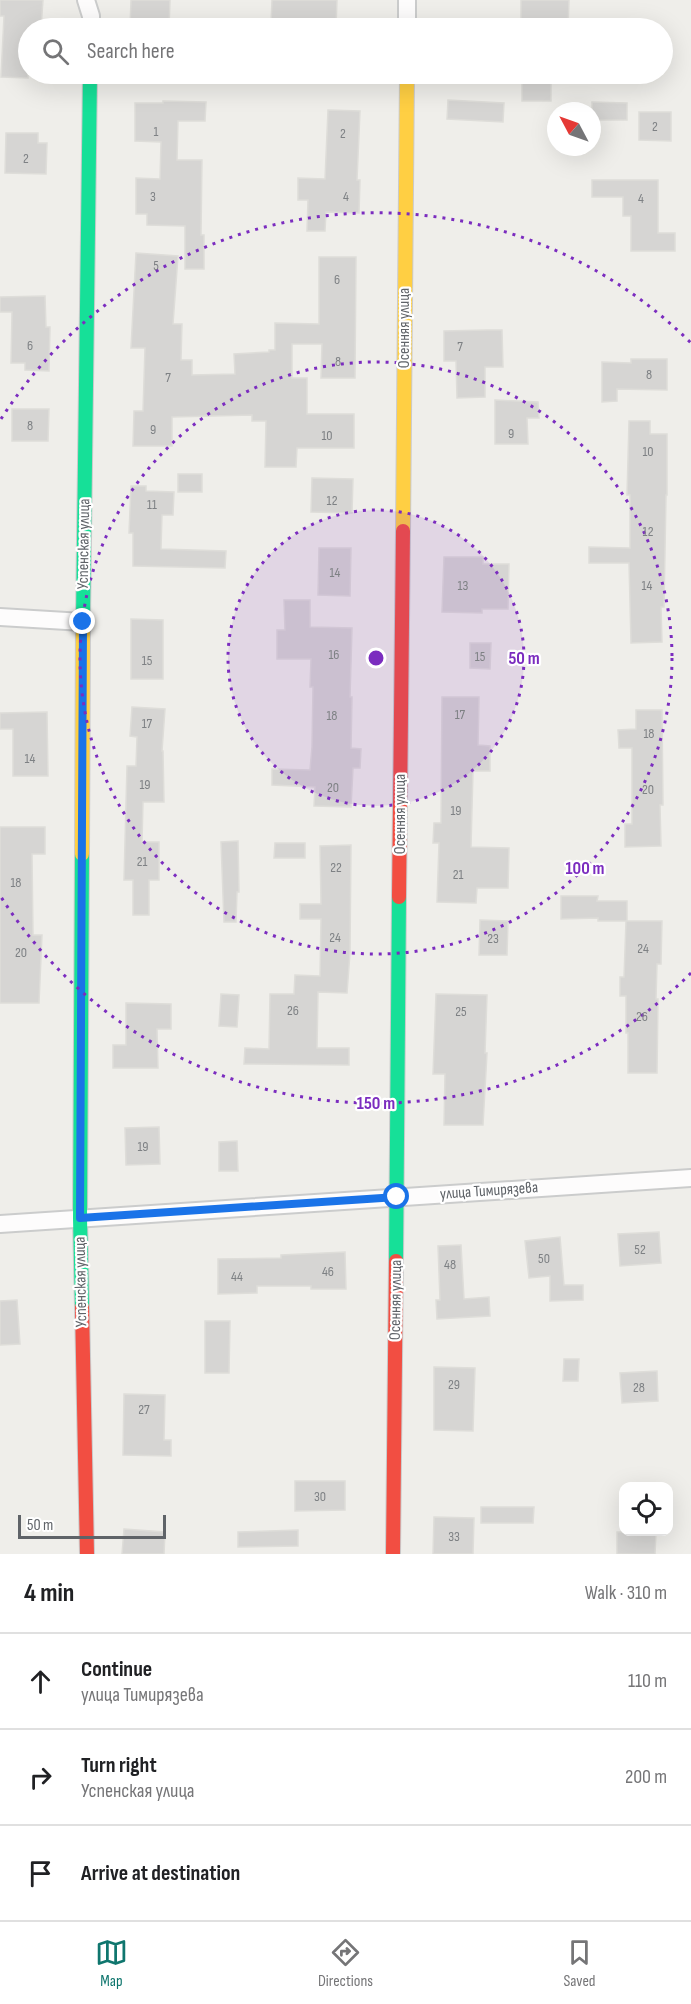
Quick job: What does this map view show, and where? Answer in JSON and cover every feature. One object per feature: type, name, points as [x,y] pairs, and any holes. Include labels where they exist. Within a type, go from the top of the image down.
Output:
[{"type":"street","points":[[86,0],[91,18]]},
{"type":"street","points":[[407,0],[407,18]]},
{"type":"street","name":"Успенская улица","points":[[87,1554],[80,1218],[83,622],[90,84]]},
{"type":"street","name":"Осенняя улица","points":[[393,1554],[406,84]]},
{"type":"street","points":[[0,617],[83,622]]},
{"type":"street","name":"улица Тимирязева","points":[[0,1224],[691,1178]]},
{"type":"building","points":[[0,0],[43,0],[42,18],[18,18],[18,78],[1,77],[4,16],[0,16]]},
{"type":"building","points":[[131,0],[170,0],[169,18],[130,18]]},
{"type":"building","points":[[272,0],[337,0],[336,18],[271,18]]},
{"type":"building","points":[[521,0],[569,0],[568,18],[521,18]]},
{"type":"building","points":[[522,84],[551,84],[551,101],[522,101]]},
{"type":"building","points":[[448,100],[504,103],[503,122],[447,119]]},
{"type":"building","points":[[163,101],[206,102],[205,121],[178,121],[177,160],[202,160],[201,235],[204,235],[204,269],[185,269],[185,226],[147,225],[147,214],[136,214],[136,178],[160,179],[161,142],[135,141],[135,103],[163,103]]},
{"type":"building","points":[[601,102],[627,103],[627,120],[601,120]]},
{"type":"building","points":[[328,110],[360,111],[357,180],[360,180],[359,213],[326,212],[325,231],[307,231],[308,200],[298,200],[298,178],[325,179]]},
{"type":"building","points":[[639,112],[671,112],[671,141],[639,140]]},
{"type":"building","points":[[6,133],[38,133],[38,143],[47,143],[46,174],[5,173]]},
{"type":"building","points":[[592,180],[658,180],[658,233],[675,233],[675,251],[631,251],[631,216],[623,216],[623,197],[592,197]]},
{"type":"building","points":[[136,253],[178,256],[173,324],[182,324],[181,360],[192,360],[192,375],[235,374],[234,354],[275,350],[275,323],[319,324],[319,257],[356,257],[355,378],[321,378],[322,344],[292,344],[292,378],[307,378],[307,414],[354,414],[354,448],[297,448],[296,467],[265,467],[266,421],[252,421],[252,415],[172,417],[172,446],[133,446],[134,411],[143,411],[145,348],[131,348]]},
{"type":"building","points":[[45,296],[46,327],[50,327],[49,371],[25,370],[25,363],[11,363],[12,312],[0,312],[0,297]]},
{"type":"building","points":[[502,330],[503,367],[485,367],[485,397],[457,398],[456,361],[444,361],[444,331]]},
{"type":"building","points":[[631,359],[667,359],[667,390],[617,389],[617,401],[602,402],[602,362],[631,363]]},
{"type":"building","points":[[495,400],[538,402],[539,418],[527,418],[528,444],[495,444]]},
{"type":"building","points":[[12,409],[49,409],[48,441],[12,441]]},
{"type":"building","points":[[629,421],[650,421],[650,434],[667,434],[664,607],[661,607],[662,642],[631,643],[629,563],[589,563],[589,547],[630,548],[630,495],[627,495]]},
{"type":"building","points":[[178,474],[202,474],[202,492],[178,492]]},
{"type":"building","points":[[312,478],[353,479],[352,513],[311,512]]},
{"type":"building","points":[[131,486],[146,486],[146,491],[174,492],[173,515],[162,515],[161,549],[226,551],[225,568],[133,566],[133,533],[129,533]]},
{"type":"building","points":[[319,548],[351,548],[350,596],[318,595]]},
{"type":"building","points":[[444,557],[483,557],[483,564],[509,564],[508,609],[482,609],[482,613],[442,612]]},
{"type":"building","points":[[284,600],[310,600],[310,627],[352,628],[351,748],[361,749],[360,768],[353,768],[351,807],[314,806],[315,787],[272,785],[272,769],[310,770],[312,747],[311,659],[277,659],[277,630],[285,630]]},
{"type":"building","points":[[131,619],[163,620],[163,679],[131,679]]},
{"type":"building","points":[[470,643],[491,643],[490,669],[470,668]]},
{"type":"building","points":[[442,697],[479,697],[478,745],[490,746],[490,771],[473,771],[471,847],[509,848],[508,888],[477,888],[476,903],[437,902],[439,843],[433,843],[434,823],[441,823]]},
{"type":"building","points":[[132,707],[165,709],[162,751],[164,802],[143,802],[142,842],[159,842],[159,880],[149,880],[149,915],[133,915],[133,880],[124,880],[127,766],[136,766],[137,737],[130,736]]},
{"type":"building","points":[[636,710],[662,710],[661,846],[625,847],[625,824],[632,824],[632,748],[619,748],[618,730],[636,729]]},
{"type":"building","points":[[47,712],[48,776],[13,776],[13,729],[0,729],[0,713]]},
{"type":"building","points":[[0,827],[45,827],[45,854],[32,854],[33,935],[42,935],[39,1003],[0,1003]]},
{"type":"building","points":[[238,841],[239,892],[237,892],[236,922],[224,922],[221,842]]},
{"type":"building","points":[[275,843],[305,843],[305,858],[274,858]]},
{"type":"building","points":[[351,845],[350,953],[347,993],[318,992],[317,1048],[349,1048],[349,1065],[244,1064],[245,1048],[269,1049],[270,994],[294,994],[295,975],[320,976],[321,919],[300,919],[300,904],[321,904],[320,846]]},
{"type":"building","points":[[561,896],[598,896],[597,901],[627,901],[627,921],[662,921],[661,964],[657,964],[657,1073],[628,1073],[626,996],[620,996],[620,977],[624,977],[626,921],[598,921],[598,918],[561,919]]},
{"type":"building","points":[[480,920],[508,921],[507,955],[479,955]]},
{"type":"building","points":[[221,994],[239,995],[237,1027],[219,1026]]},
{"type":"building","points":[[436,994],[487,995],[483,1125],[444,1125],[445,1074],[433,1074]]},
{"type":"building","points":[[126,1003],[171,1004],[171,1029],[157,1029],[158,1068],[113,1068],[113,1045],[126,1045]]},
{"type":"building","points":[[159,1127],[160,1164],[126,1165],[125,1128]]},
{"type":"building","points":[[237,1141],[238,1171],[219,1171],[219,1142]]},
{"type":"building","points":[[659,1232],[661,1263],[620,1266],[618,1234]]},
{"type":"building","points":[[560,1237],[564,1285],[583,1285],[583,1300],[550,1301],[550,1276],[529,1278],[525,1241]]},
{"type":"building","points":[[461,1245],[464,1299],[489,1297],[490,1316],[437,1319],[436,1300],[440,1300],[438,1246]]},
{"type":"building","points":[[345,1252],[346,1289],[311,1289],[311,1286],[257,1286],[257,1293],[218,1294],[218,1259],[281,1258],[281,1255]]},
{"type":"building","points":[[17,1300],[20,1344],[0,1345],[0,1301]]},
{"type":"building","points":[[205,1321],[230,1321],[229,1373],[205,1373]]},
{"type":"building","points":[[564,1359],[579,1359],[578,1381],[563,1381]]},
{"type":"building","points":[[434,1367],[475,1368],[473,1431],[434,1430]]},
{"type":"building","points":[[657,1371],[658,1401],[622,1403],[620,1373]]},
{"type":"building","points":[[124,1394],[165,1395],[164,1440],[171,1440],[171,1456],[123,1455]]},
{"type":"building","points":[[295,1481],[345,1481],[345,1510],[295,1511]]},
{"type":"building","points":[[481,1507],[534,1507],[533,1523],[481,1523]]},
{"type":"building","points":[[434,1517],[474,1518],[473,1554],[433,1554]]},
{"type":"building","points":[[124,1529],[165,1532],[164,1554],[122,1554]]},
{"type":"building","points":[[298,1530],[298,1546],[238,1547],[238,1532]]},
{"type":"building","points":[[617,1532],[619,1536],[656,1536],[655,1554],[617,1554]]},
{"type":"traffic: fast","points":[[83,619],[90,84]]},
{"type":"traffic: fast","points":[[82,854],[80,1218],[82,1307]]},
{"type":"traffic: fast","points":[[396,1261],[399,897]]},
{"type":"traffic: slow","points":[[403,531],[407,84]]},
{"type":"traffic: slow","points":[[82,854],[83,619]]},
{"type":"traffic: jam","points":[[399,897],[403,531]]},
{"type":"traffic: jam","points":[[393,1554],[396,1261]]},
{"type":"traffic: jam","points":[[82,1307],[87,1554]]},
{"type":"route","points":[[83,622],[80,1218],[397,1197]]}]
